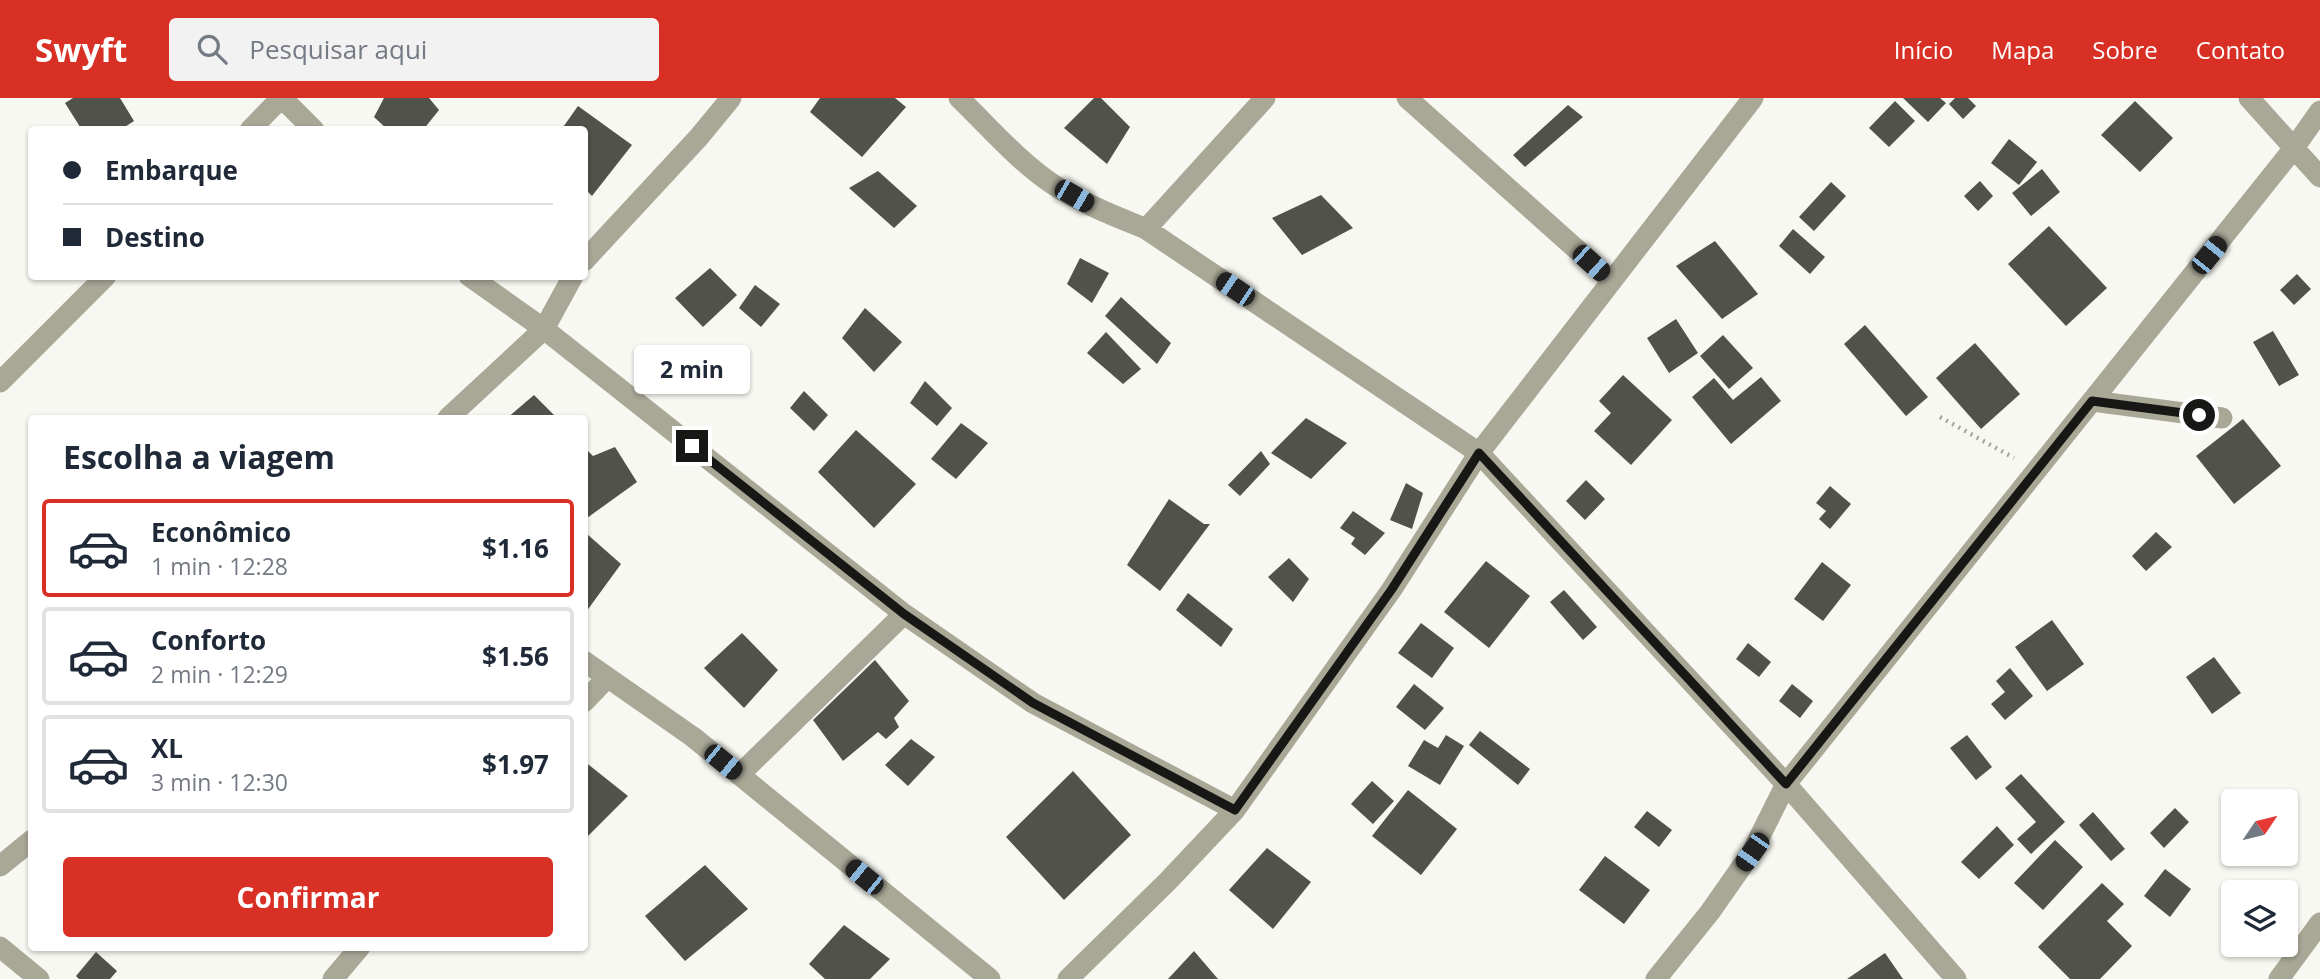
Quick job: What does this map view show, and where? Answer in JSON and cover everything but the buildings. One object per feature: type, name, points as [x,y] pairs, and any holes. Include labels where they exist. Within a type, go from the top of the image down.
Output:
[{"type":"street","points":[[254,126],[282,98],[310,126]]},
{"type":"street","points":[[588,257],[699,137],[731,98]]},
{"type":"street","points":[[959,98],[1053,184],[1094,208],[1146,229],[1479,453],[1786,784],[1956,979]]},
{"type":"street","points":[[1146,229],[1265,98]]},
{"type":"street","points":[[1407,98],[1612,281]]},
{"type":"street","points":[[1068,979],[1168,881],[1235,810],[1392,589],[1479,453],[1753,98]]},
{"type":"street","points":[[2249,98],[2320,177]]},
{"type":"street","points":[[1656,979],[1710,912],[1752,852],[1786,784],[2294,148],[2320,111]]},
{"type":"street","points":[[0,382],[102,280]]},
{"type":"street","points":[[474,280],[544,329],[904,614],[1033,703],[1235,810]]},
{"type":"street","points":[[452,415],[544,329],[571,280]]},
{"type":"street","points":[[2092,401],[2222,418]]},
{"type":"street","points":[[739,775],[904,614]]},
{"type":"street","points":[[588,664],[693,737],[990,979]]},
{"type":"street","points":[[588,698],[607,678]]},
{"type":"street","points":[[0,866],[28,843]]},
{"type":"street","points":[[2278,979],[2320,923]]},
{"type":"street","points":[[0,947],[39,979]]},
{"type":"street","points":[[333,979],[357,951]]},
{"type":"path","points":[[1940,417],[2036,471]]},
{"type":"route","points":[[692,446],[904,614],[1033,703],[1235,810],[1392,589],[1479,453],[1786,784],[2092,401],[2199,415]]}]
